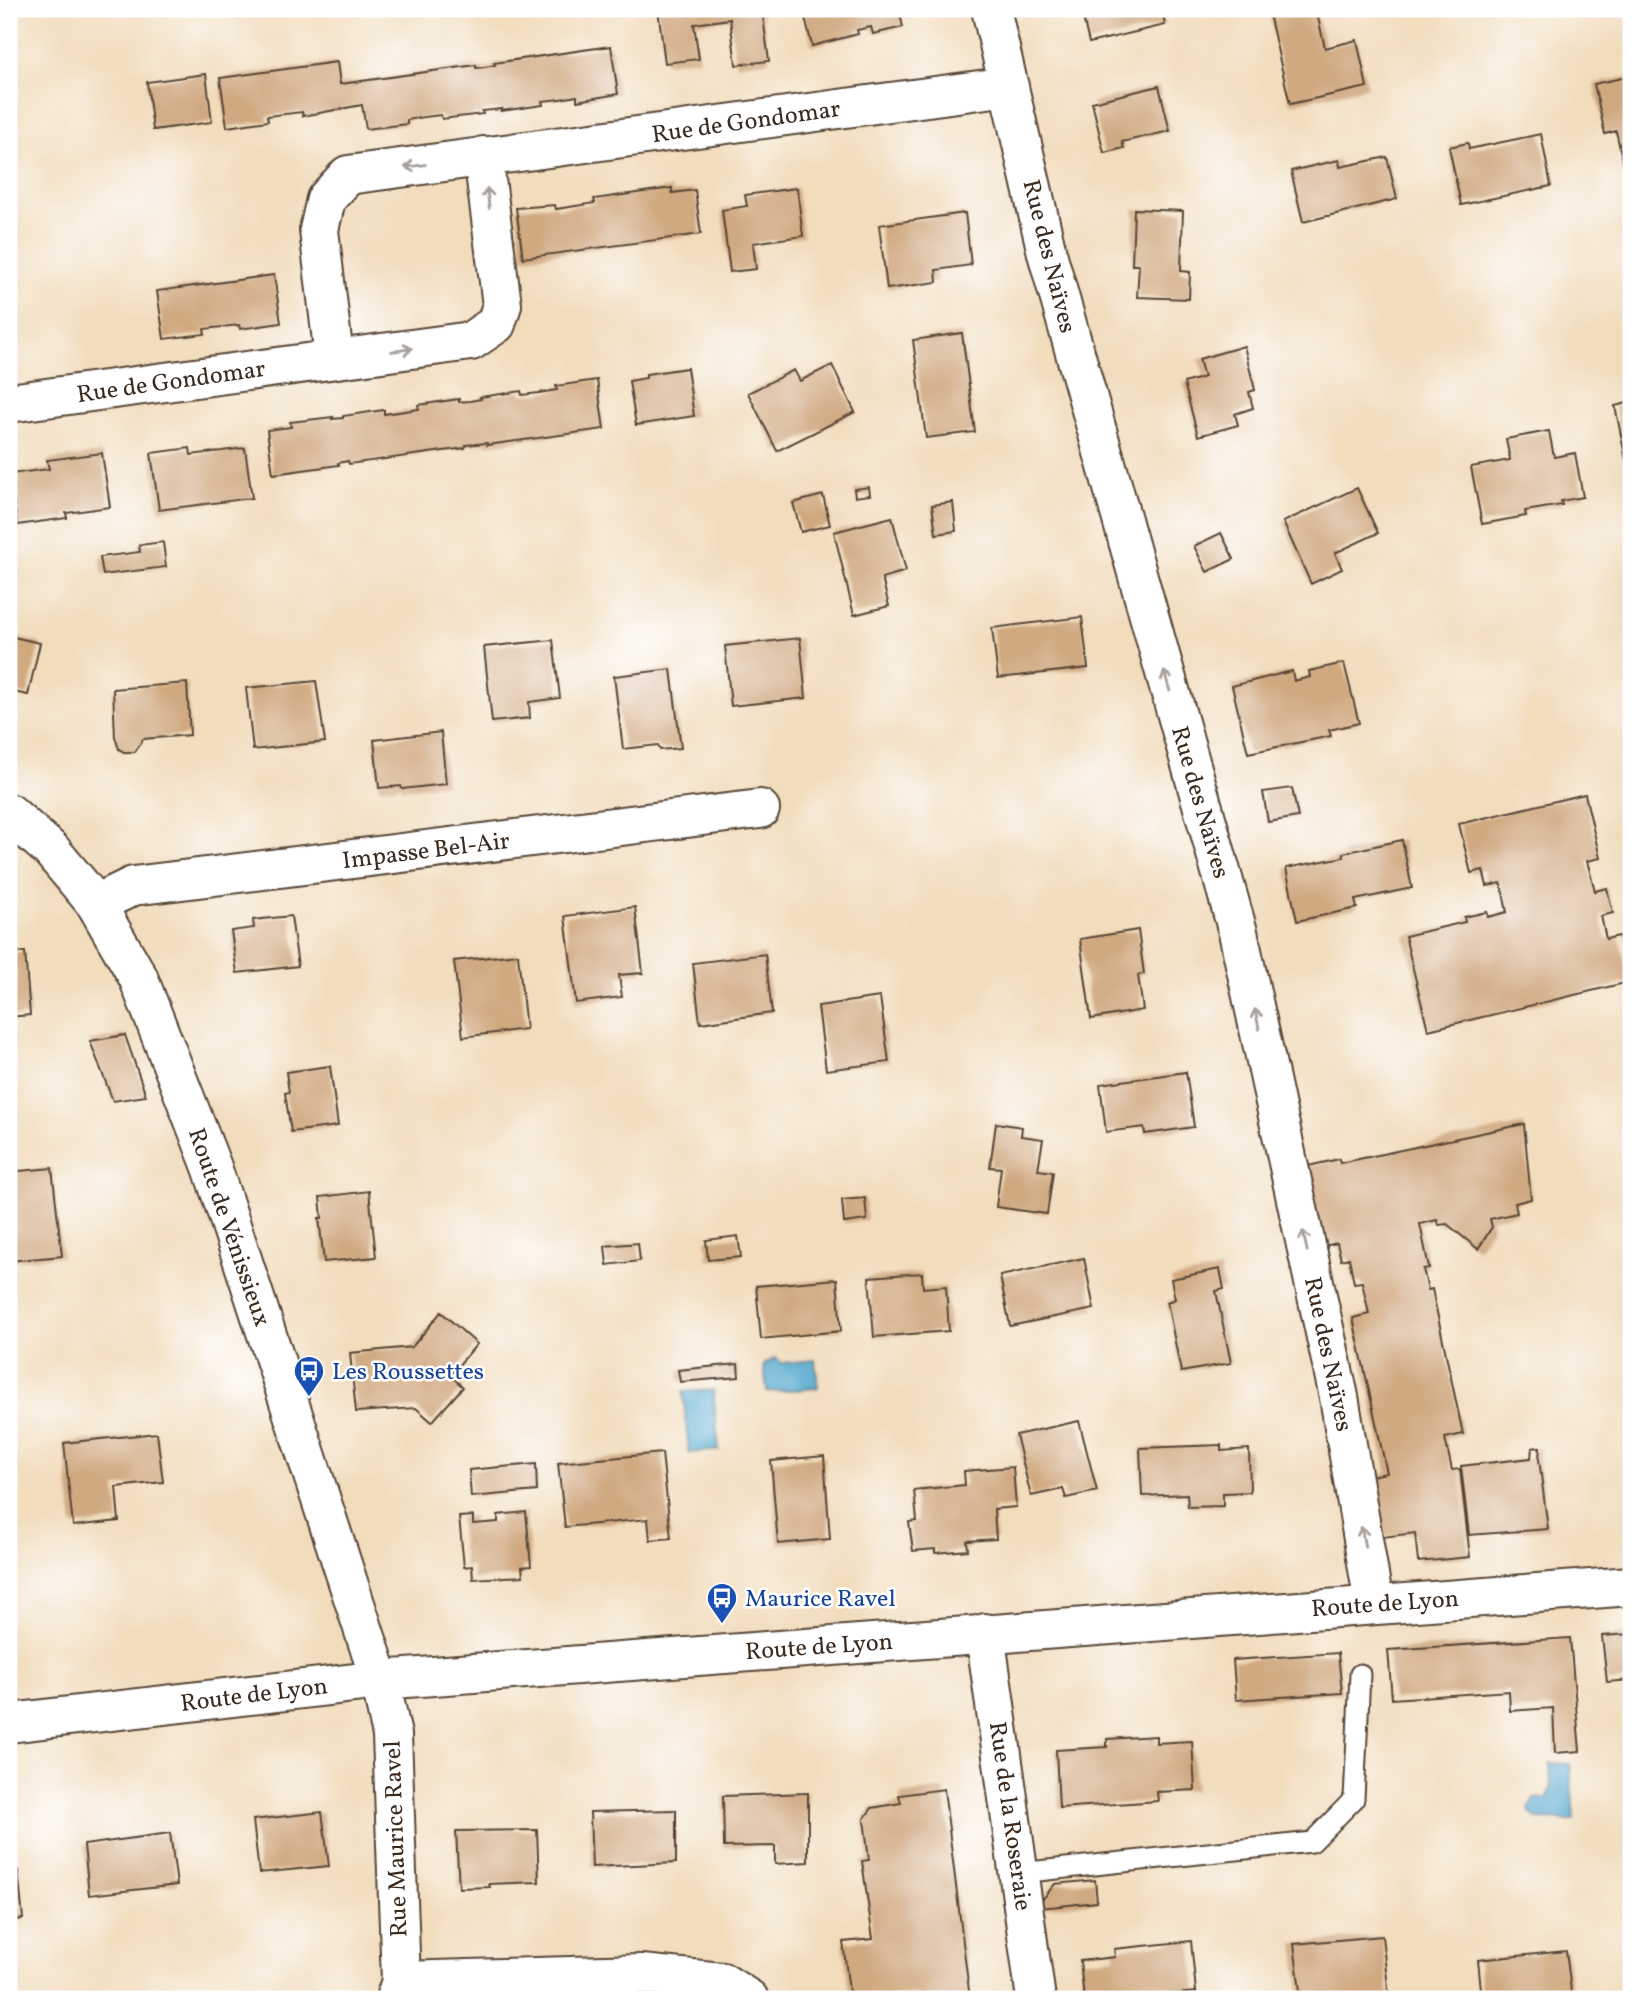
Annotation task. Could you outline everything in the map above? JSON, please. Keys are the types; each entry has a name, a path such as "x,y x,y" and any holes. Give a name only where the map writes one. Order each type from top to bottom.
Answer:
{"street":[{"name":"Rue des Naïves","path":"991,9 1047,253 1238,932 1339,1397 1374,1604"},
{"name":"Rue de Gondomar","path":"334,358 319,230 326,199 348,175 1009,86"},
{"name":"Rue de Gondomar","path":"9,403 471,341 496,324 502,305 483,156"},
{"name":"Impasse Bel-Air","path":"96,904 133,886 760,809"},
{"name":"Route de Vénissieux","path":"9,813 51,850 96,904 138,977 212,1167 380,1679"},
{"name":"Route de Lyon","path":"9,1723 380,1679 1631,1586"},
{"name":"Rue de la Roseraie","path":"985,1633 1037,1999"},
{"name":"Rue Maurice Ravel","path":"380,1679 392,1735 398,1990"},
{"path":"398,1990 642,1974 722,1982 749,1999"}],"lane":[{"path":"1019,1873 1312,1842 1354,1799 1360,1674"}],"water":[{"path":"775,1358 782,1363 815,1360 818,1388 767,1392 764,1365"},
{"path":"713,1390 719,1450 689,1453 683,1392"},
{"path":"1550,1763 1570,1764 1574,1820 1537,1819 1530,1812 1529,1807 1534,1799 1548,1798 1551,1787"}],"building":[{"path":"658,9 762,9 769,61 736,65 730,19 694,24 699,59 665,63"},
{"path":"803,9 899,9 903,27 873,34 871,27 857,30 858,34 812,46"},
{"path":"1081,9 1162,9 1165,25 1089,43"},
{"path":"1292,9 1316,9 1325,48 1357,40 1367,87 1290,104 1269,14"},
{"path":"611,46 618,94 577,101 577,96 542,101 543,105 482,111 483,114 442,119 441,115 424,117 407,120 407,124 366,129 362,105 303,116 302,112 267,116 268,121 227,127 220,78 337,62 340,84 476,65 476,68 485,67 495,65 494,63"},
{"path":"206,74 212,122 153,130 147,82"},
{"path":"1631,76 1631,175 1626,176 1616,131 1605,134 1594,84"},
{"path":"1159,86 1170,131 1122,142 1124,148 1104,153 1092,102"},
{"path":"1541,134 1551,186 1461,205 1449,147 1468,143 1469,149"},
{"path":"1387,157 1397,199 1303,222 1291,171 1339,160 1340,167"},
{"path":"672,188 672,193 695,190 701,234 523,258 516,208 555,205 556,209 595,203 594,199"},
{"path":"797,188 803,236 753,243 756,269 730,272 722,210 747,206 745,195"},
{"path":"1134,209 1183,211 1181,271 1190,272 1189,299 1137,297 1139,265 1132,265"},
{"path":"965,213 971,265 936,270 937,282 887,289 879,225"},
{"path":"274,275 281,323 240,329 239,325 204,329 205,334 164,339 157,291"},
{"path":"962,333 975,432 926,438 913,340"},
{"path":"1244,346 1255,390 1249,392 1253,408 1235,414 1238,425 1198,436 1184,383 1204,377 1199,359"},
{"path":"832,365 855,412 777,451 748,393 794,370 800,381"},
{"path":"687,368 694,416 636,425 629,381 646,378 646,374"},
{"path":"597,380 604,429 487,445 466,445 465,448 349,464 348,461 338,463 339,465 273,474 267,430 291,427 290,422 343,418 384,410 384,414 419,409 418,405 459,399 459,402 470,401 521,391 522,395 539,393 557,390 556,386"},
{"path":"1631,402 1631,464 1627,465 1615,406"},
{"path":"1549,431 1554,457 1575,453 1583,497 1561,501 1562,505 1525,511 1526,516 1482,524 1471,467 1510,460 1506,439"},
{"path":"190,448 191,455 245,448 252,498 159,510 151,453"},
{"path":"102,453 110,507 66,513 67,518 17,525 10,474 49,469 47,460"},
{"path":"869,487 870,495 855,497 854,489"},
{"path":"1357,488 1378,533 1335,553 1342,569 1311,584 1283,522"},
{"path":"823,495 830,525 801,532 793,503"},
{"path":"953,502 956,531 936,534 932,505"},
{"path":"892,517 906,571 882,578 889,606 854,615 834,532"},
{"path":"1221,533 1234,559 1207,572 1194,546"},
{"path":"163,542 166,567 103,575 100,557 140,552 139,545"},
{"path":"1082,617 1088,668 998,678 992,628"},
{"path":"9,636 40,643 28,695 9,691"},
{"path":"800,638 806,698 731,706 725,646"},
{"path":"553,640 560,698 529,702 530,718 492,722 484,647"},
{"path":"1344,663 1359,723 1329,730 1331,736 1248,753 1232,686 1292,671 1294,681 1310,677 1309,671"},
{"path":"671,669 681,748 660,750 658,745 623,749 614,676"},
{"path":"316,681 325,742 253,750 246,688"},
{"path":"187,683 190,735 143,739 135,752 119,749 115,737 113,689"},
{"path":"441,732 446,784 402,789 401,786 379,788 374,740"},
{"path":"1292,788 1298,817 1268,822 1263,792"},
{"path":"1585,794 1600,858 1587,861 1595,891 1607,888 1613,913 1601,916 1606,939 1619,936 1629,982 1428,1030 1405,936 1465,922 1464,917 1487,912 1488,917 1507,912 1501,883 1487,886 1483,870 1471,873 1459,824"},
{"path":"1402,840 1412,888 1355,900 1357,908 1297,921 1286,868 1344,857 1343,853"},
{"path":"635,907 643,973 619,975 622,997 576,1003 565,916"},
{"path":"291,916 298,966 237,973 231,931 254,928 253,920"},
{"path":"1138,930 1144,974 1138,975 1143,1010 1091,1019 1080,939"},
{"path":"25,952 30,1015 9,1017 9,953"},
{"path":"518,954 526,1029 463,1037 454,961"},
{"path":"765,954 772,1013 700,1023 693,963"},
{"path":"880,997 889,1062 826,1070 818,1006"},
{"path":"125,1035 146,1096 113,1101 90,1041"},
{"path":"330,1066 338,1126 291,1132 285,1093 289,1092 286,1072"},
{"path":"1186,1072 1194,1127 1145,1134 1144,1127 1106,1132 1100,1084"},
{"path":"996,1123 1022,1127 1021,1136 1043,1139 1038,1170 1053,1172 1047,1214 996,1207 1001,1168 990,1167"},
{"path":"1524,1124 1531,1199 1515,1203 1517,1213 1490,1219 1492,1227 1478,1249 1447,1224 1439,1225 1437,1220 1420,1224 1429,1268 1423,1269 1428,1290 1432,1289 1463,1434 1445,1438 1452,1470 1460,1469 1470,1557 1418,1562 1415,1533 1383,1537 1370,1476 1387,1473 1353,1318 1369,1314 1362,1282 1354,1283 1349,1258 1341,1260 1337,1243 1320,1247 1304,1167 1339,1159 1340,1163"},
{"path":"52,1168 62,1256 9,1261 9,1172"},
{"path":"369,1191 376,1257 324,1262 319,1218 322,1218 320,1197"},
{"path":"865,1198 867,1220 844,1223 842,1200"},
{"path":"738,1236 741,1257 708,1260 706,1240"},
{"path":"638,1243 640,1261 607,1265 605,1246"},
{"path":"1084,1258 1094,1309 1010,1326 1000,1276"},
{"path":"1220,1269 1224,1289 1216,1291 1231,1363 1181,1372 1167,1302 1175,1299 1171,1279"},
{"path":"922,1273 923,1288 946,1286 949,1331 874,1337 869,1277"},
{"path":"837,1279 841,1331 761,1339 756,1286"},
{"path":"441,1312 477,1344 450,1375 463,1387 432,1422 416,1408 356,1412 350,1353 412,1347"},
{"path":"738,1364 739,1377 680,1382 678,1370"},
{"path":"1079,1421 1097,1491 1066,1498 1063,1489 1031,1496 1016,1435"},
{"path":"157,1433 163,1482 116,1487 119,1521 73,1526 64,1443"},
{"path":"1221,1445 1221,1451 1249,1449 1250,1492 1223,1493 1223,1506 1188,1507 1187,1494 1142,1496 1140,1448"},
{"path":"1540,1447 1539,1459 1548,1529 1469,1535 1461,1466 1531,1458 1532,1448"},
{"path":"662,1453 671,1538 650,1540 648,1519 565,1527 558,1463"},
{"path":"824,1456 830,1539 778,1544 771,1461"},
{"path":"536,1464 537,1491 471,1497 469,1470"},
{"path":"1013,1467 1016,1507 994,1509 996,1539 967,1541 968,1550 935,1553 935,1549 913,1551 909,1522 917,1521 914,1490 965,1485 964,1471"},
{"path":"526,1512 531,1566 522,1567 523,1576 473,1579 472,1566 464,1567 459,1517 473,1516 473,1524 498,1522 498,1515"},
{"path":"1631,1634 1631,1680 1607,1682 1602,1636"},
{"path":"1570,1638 1580,1751 1555,1753 1553,1708 1510,1711 1509,1691 1392,1699 1388,1650"},
{"path":"1338,1653 1342,1693 1236,1700 1233,1660"},
{"path":"1156,1736 1156,1743 1192,1741 1195,1790 1157,1792 1158,1801 1059,1808 1056,1750 1107,1747 1107,1739"},
{"path":"944,1789 970,1999 918,1999 917,1994 850,1999 843,1942 873,1939 862,1861 869,1860 864,1819 872,1808 901,1803 899,1795"},
{"path":"808,1793 808,1862 775,1864 775,1846 724,1847 723,1796"},
{"path":"676,1810 676,1863 592,1867 590,1812"},
{"path":"322,1812 329,1866 259,1873 253,1820"},
{"path":"537,1830 539,1882 459,1888 456,1831"},
{"path":"170,1833 177,1885 89,1895 84,1845"},
{"path":"18,1870 23,1919 9,1921 9,1871"},
{"path":"1095,1880 1097,1902 1040,1908 1039,1904 1055,1884"},
{"path":"1382,1936 1389,1995 1350,1999 1301,1999 1294,1944"},
{"path":"1191,1941 1196,1992 1130,1999 1121,1999 1121,1995 1084,1999 1080,1961 1115,1957 1114,1949"},
{"path":"1566,1951 1572,1999 1482,1999 1478,1960"},
{"path":"301,1992 302,1999 257,1999 257,1998"}],"place":[{"name":"Les Roussettes","path":"309,1398"},
{"name":"Maurice Ravel","path":"722,1625"}]}
